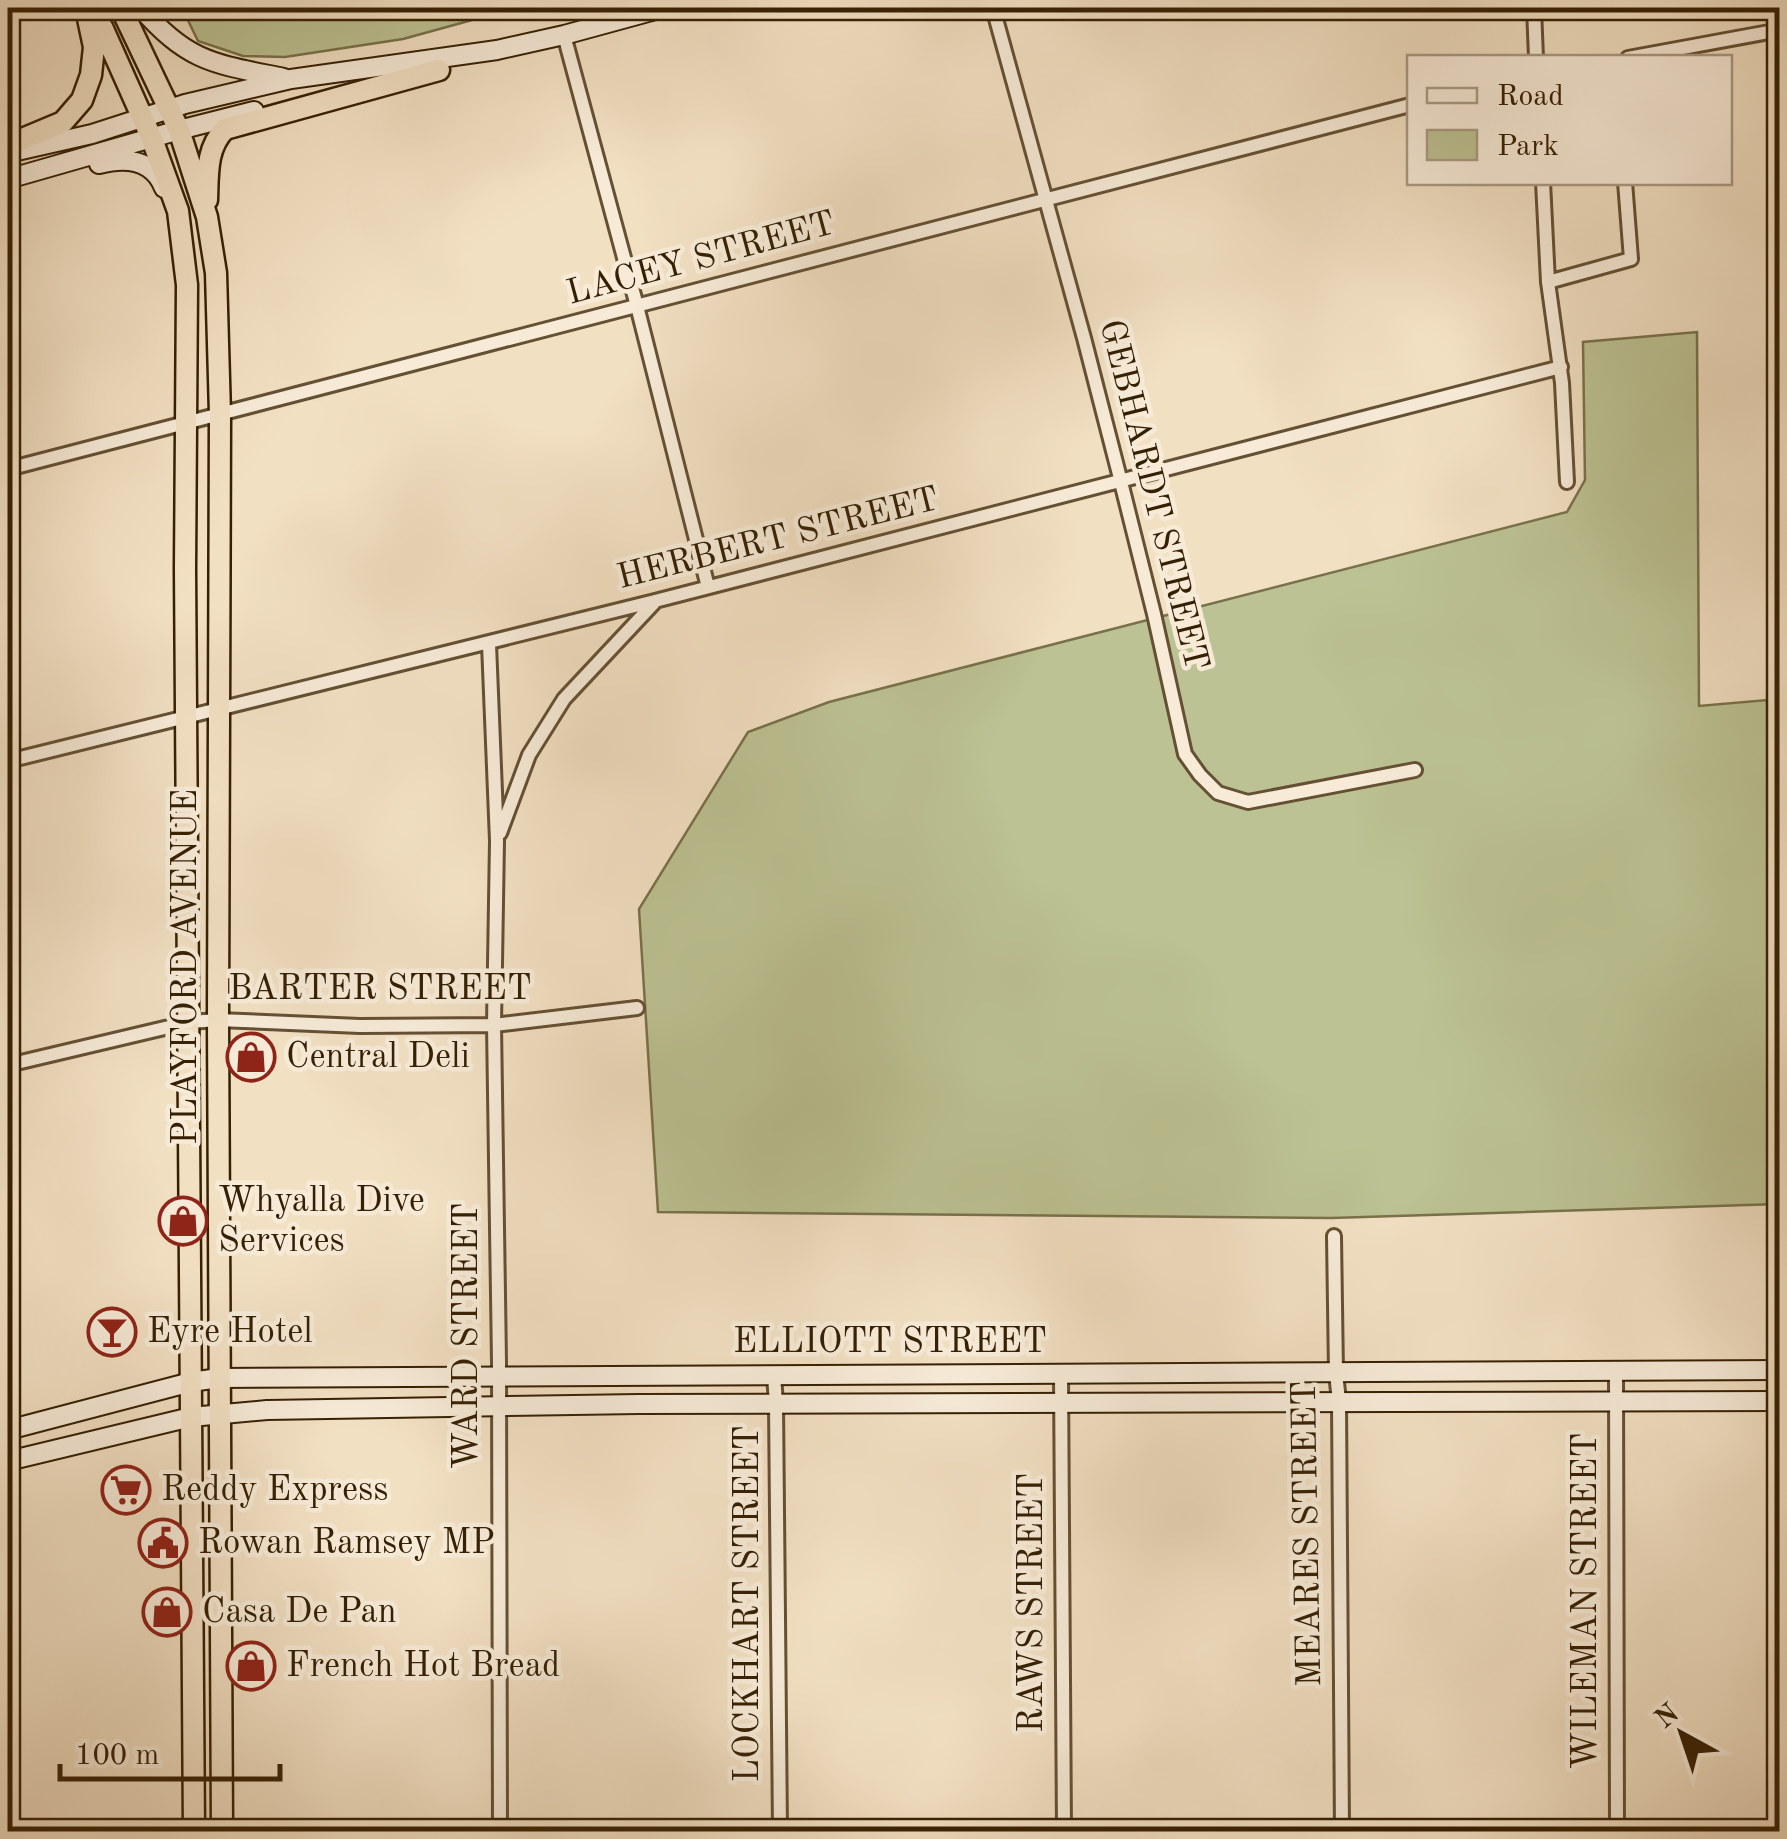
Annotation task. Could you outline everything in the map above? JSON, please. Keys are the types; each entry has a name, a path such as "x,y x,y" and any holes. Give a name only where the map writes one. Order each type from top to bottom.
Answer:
{"highway":[{"name":"PLAYFORD AVENUE","path":"88,8 143,118 178,211 187,285 194,1832"},
{"path":"8,149 62,122 82,100 91,75 94,47 88,8"},
{"name":"PLAYFORD AVENUE","path":"121,8 174,120 206,216 216,274 220,414 222,1832"},
{"path":"206,216 210,151 225,128 439,70"},
{"path":"190,1203 219,1202"},
{"path":"192,1629 220,1629"}],"main road":[{"path":"141,8 188,52 219,64 291,79"},
{"path":"8,180 152,139 185,104 291,79 496,50 564,36 663,8"},
{"path":"8,149 92,134 143,118 174,120 439,70 496,50"},
{"path":"36,172 116,160 138,161 152,168 162,181 185,266"},
{"name":"ELLIOTT STREET","path":"8,1430 219,1378 1780,1370"},
{"name":"ELLIOTT STREET","path":"8,1461 191,1418 267,1410 1780,1401"}],"street":[{"name":"GEBHARDT STREET","path":"994,8 1121,482 1185,754 1218,793 1248,802 1415,770"},
{"path":"1534,8 1536,55"},
{"path":"1644,55 1780,30"},
{"path":"564,36 708,587"},
{"name":"LACEY STREET","path":"8,470 1407,107"},
{"path":"1543,185 1548,282 1561,367 1567,482"},
{"path":"1548,282 1632,260 1625,185"},
{"name":"HERBERT STREET","path":"8,761 656,602 1561,367"},
{"name":"WARD STREET","path":"498,841 529,755 564,698 656,602"},
{"name":"WARD STREET","path":"488,644 498,841 494,1025 500,1832"},
{"name":"BARTER STREET","path":"8,1065 190,1022 494,1025 637,1008"},
{"name":"MEARES STREET","path":"1334,1236 1342,1832"},
{"name":"WILEMAN STREET","path":"1616,1371 1617,1832"},
{"name":"RAWS STREET","path":"1061,1374 1064,1832"},
{"name":"LOCKHART STREET","path":"774,1375 780,1832"}],"green space":[{"path":"182,8 526,8 403,39 285,57 243,56 198,41"},
{"path":"1697,332 1699,706 1779,699 1779,1204 1331,1218 658,1212 639,909 748,732 829,702 1567,512 1585,480 1583,342"}],"place":[{"name":"Central Deli","path":"251,1057"},
{"name":"Whyalla Dive Services","path":"183,1221"},
{"name":"Eyre Hotel","path":"112,1332"},
{"name":"Reddy Express","path":"126,1490"},
{"name":"Rowan Ramsey MP","path":"163,1543"},
{"name":"Casa De Pan","path":"167,1612"},
{"name":"French Hot Bread","path":"251,1666"}]}
